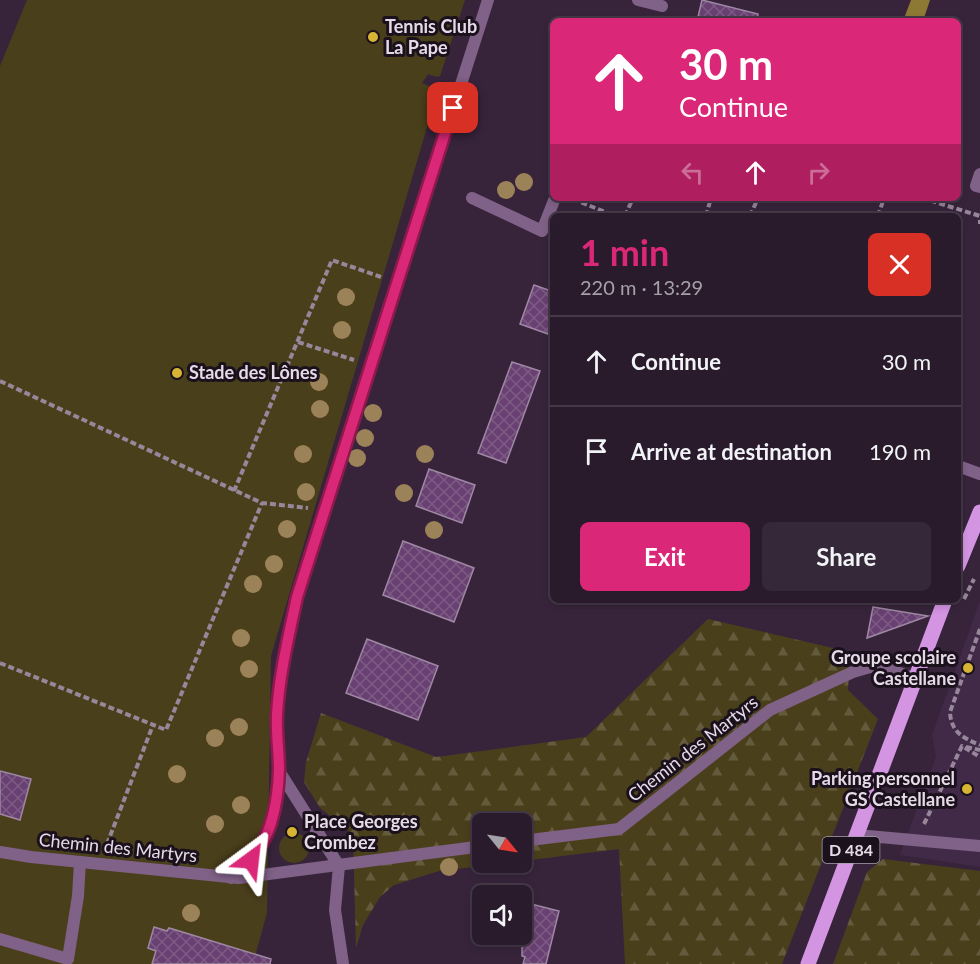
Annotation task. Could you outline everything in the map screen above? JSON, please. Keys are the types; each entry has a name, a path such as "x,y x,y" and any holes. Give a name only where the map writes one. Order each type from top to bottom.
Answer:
{"main road":[{"path":"961,559 980,512"},
{"name":"D 484","path":"807,964 944,603"}],"street":[{"path":"231,878 242,871 261,849 274,814 279,771 277,715 285,657 297,597 488,0"},
{"path":"638,0 662,6"},
{"path":"980,174 976,186 980,187"},
{"path":"472,198 542,231 554,201"},
{"path":"961,467 980,474"},
{"name":"Chemin des Martyrs","path":"532,840 619,829 770,710 853,672 877,665 916,679"},
{"path":"279,771 339,866 334,910 343,964"},
{"path":"857,835 980,846"},
{"name":"Chemin des Martyrs","path":"0,852 231,878 262,876 472,848"},
{"path":"0,939 68,959 78,896 80,862"}],"path":[{"path":"577,201 607,213"},
{"path":"930,201 980,220"},
{"path":"234,491 332,260 381,277"},
{"path":"298,342 355,360"},
{"path":"0,381 262,503 309,508"},
{"path":"0,663 166,730 262,503"},
{"path":"980,629 950,712 950,722 956,731 980,745"},
{"path":"107,844 153,724"},
{"path":"962,746 980,750"},
{"path":"962,746 980,758"},
{"path":"916,841 962,746"}],"shaded area":[{"path":"911,0 930,0 924,18 904,18"},
{"name":"Groupe scolaire Castellane","path":"980,601 980,867 900,855 936,757 932,735"}],"green space":[{"name":"Stade des Lônes","path":"27,0 465,0 440,76 428,74 422,83 438,90 271,656 267,913 253,964 0,964 0,66"},
{"path":"708,619 850,652 848,690 878,719 782,964 625,964 619,849 532,860 532,813 472,813 472,867 439,871 394,885 380,897 363,925 356,948 353,834 320,808 304,782 306,762 321,713 436,757 586,737"},
{"path":"294,833 300,834 308,842 308,854 300,862 294,863 288,862 280,854 279,848 280,842 288,834"},
{"path":"883,859 980,871 980,964 833,964 867,872"}],"building":[{"path":"702,0 758,14 757,18 698,18"},
{"path":"534,285 550,291 548,334 520,324"},
{"path":"512,362 540,371 506,463 478,453"},
{"path":"429,469 475,485 462,523 416,506"},
{"path":"403,541 474,568 454,622 383,595"},
{"path":"873,607 928,616 867,638"},
{"path":"367,639 438,666 418,720 346,693"},
{"path":"0,771 31,779 20,820 0,814"},
{"path":"532,904 559,911 546,964 523,964 525,957 522,956 522,945 532,945"},
{"path":"154,927 167,931 169,928 271,959 270,964 152,964 156,951 148,948"}],"place":[{"name":"Tennis Club La Pape","path":"373,37"},
{"name":"Stade des Lônes","path":"177,373"},
{"name":"Groupe scolaire Castellane","path":"968,668"},
{"name":"Parking personnel GS Castellane","path":"967,789"},
{"name":"Place Georges Crombez","path":"292,832"}],"route":[{"path":"251,860 261,849 274,814 279,771 277,715 285,657 297,597 369,365 453,108"}]}
